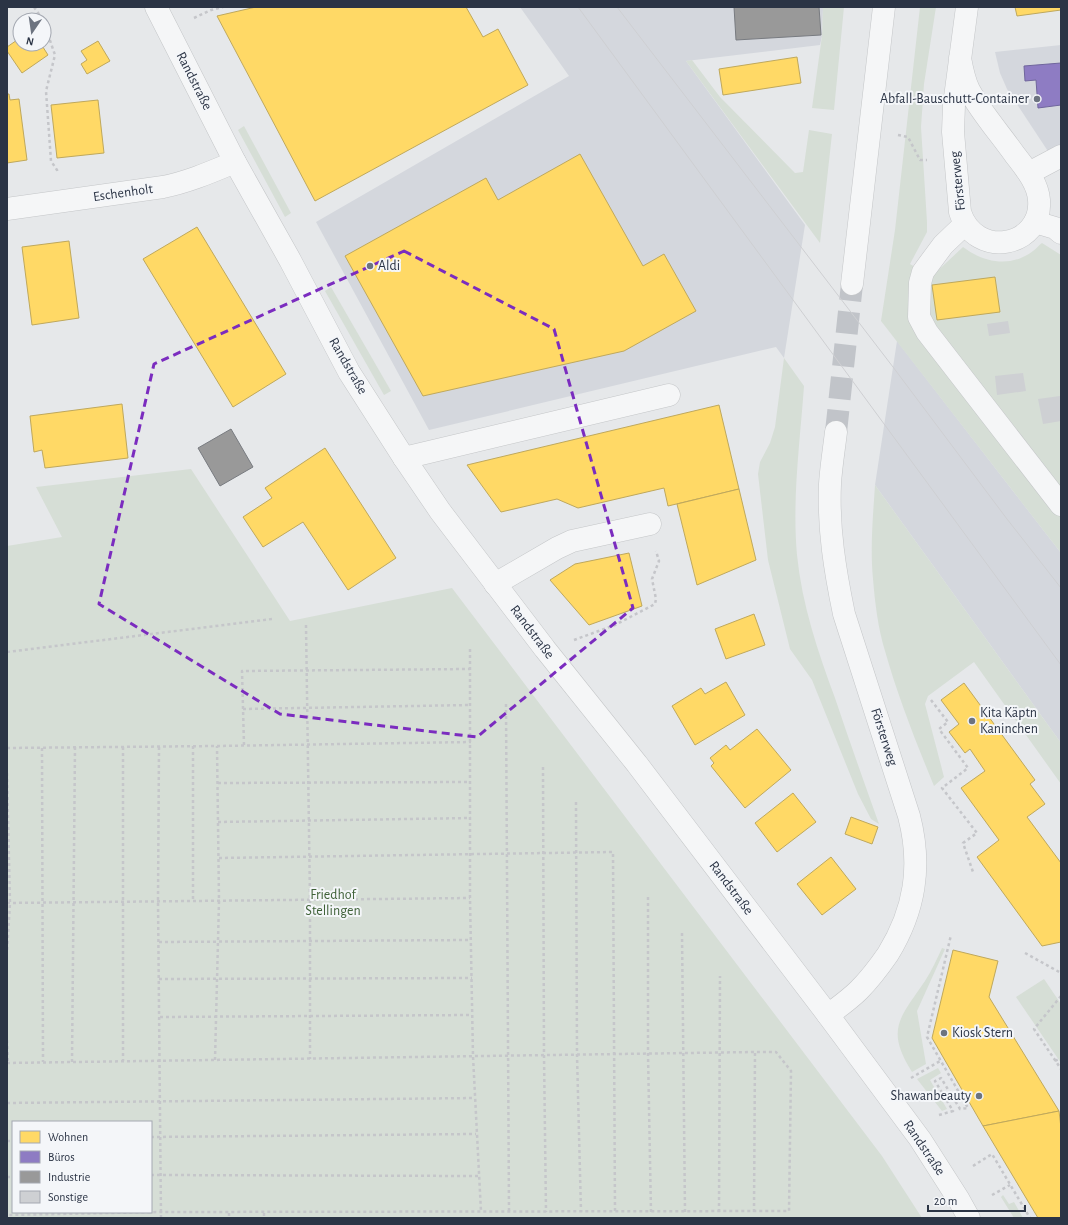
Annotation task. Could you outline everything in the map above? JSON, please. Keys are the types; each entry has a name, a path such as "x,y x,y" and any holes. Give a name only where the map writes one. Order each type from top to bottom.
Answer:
{"street":[{"name":"Randstraße","path":"156,7 235,162 290,260 349,372 404,458 440,511 495,584 636,764 828,1015 920,1139 969,1218"},
{"path":"852,284 884,7"},
{"name":"Försterweg","path":"960,58 969,90 1029,173 1038,193 1039,201 1036,218 1025,234 1018,239 1008,242 989,242 982,239 973,233 965,224 960,212 953,132 954,105 960,58 967,7"},
{"path":"1029,173 1061,156"},
{"name":"Eschenholt","path":"7,209 179,184 208,174 235,162"},
{"path":"1036,218 1061,216"},
{"path":"1036,218 1061,233"},
{"path":"965,224 943,245 923,272 920,283 920,317 927,332 1061,505"},
{"path":"404,458 669,395"},
{"name":"Försterweg","path":"828,1015 861,989 894,944 902,927 912,898 916,870 916,852 909,816 844,614 836,580 830,531 830,484 836,432"},
{"path":"495,584 557,548 572,541 650,524"}],"path":[{"path":"212,10 223,7"},
{"path":"52,49 54,55 46,91 51,161 57,170"},
{"path":"870,129 908,137 920,160 955,159"},
{"path":"602,630 647,610 655,604 656,599 652,579 659,561 650,524"},
{"path":"7,652 272,619"},
{"path":"306,625 310,856 310,1059"},
{"path":"470,649 470,898 472,1015 481,1212"},
{"path":"244,745 242,671 470,669"},
{"path":"931,700 948,722 939,729 968,768 942,788 976,834 963,843 973,872"},
{"path":"506,704 509,1212"},
{"path":"243,709 470,706"},
{"path":"7,748 471,742"},
{"path":"193,746 193,901"},
{"path":"215,1060 219,901 217,746"},
{"path":"123,747 123,1061"},
{"path":"159,747 158,901 161,1218"},
{"path":"42,748 43,1062"},
{"path":"72,1062 75,748"},
{"path":"543,767 546,1212"},
{"path":"7,773 7,952"},
{"path":"218,783 470,782"},
{"path":"576,802 577,1055 581,1212"},
{"path":"218,822 471,818"},
{"path":"219,858 613,852 615,1212"},
{"path":"648,897 648,1054 651,1212"},
{"path":"8,903 470,898"},
{"path":"682,933 685,1212"},
{"path":"939,1115 953,1111 935,1081 941,1078 960,1109 968,1108 927,1037 952,935"},
{"path":"159,942 471,940"},
{"path":"1025,953 1061,973"},
{"path":"719,1212 720,976"},
{"path":"159,979 472,978"},
{"path":"1061,996 1034,1029 1061,1069"},
{"path":"160,1017 472,1015"},
{"path":"7,1040 7,1063 776,1052 791,1071 789,1211 374,1213 152,1212"},
{"path":"754,1212 755,1052"},
{"path":"1055,1061 1061,1058"},
{"path":"910,1078 940,1061"},
{"path":"7,1103 475,1098"},
{"path":"152,1137 477,1134"},
{"path":"973,1166 992,1154 1030,1218"},
{"path":"152,1175 479,1176"},
{"path":"992,1196 1010,1185"},
{"path":"229,1212 229,1218"},
{"path":"337,1212 337,1218"},
{"path":"414,1212 414,1218"},
{"path":"7,1215 110,1213"},
{"path":"264,1213 264,1218"},
{"path":"299,1213 299,1218"},
{"path":"374,1213 374,1218"}],"highlighted area":[{"path":"404,251 554,329 633,608 477,737 280,714 99,604 154,364"}],"shaded area":[{"path":"520,7 823,7 822,36 820,45 686,61 805,225 784,358 776,347 429,430 316,222 569,76"},
{"name":"Abfall-Bauschutt-Container","path":"1061,45 1061,171 1007,89 1000,73 995,52"},
{"path":"897,341 1061,553 1061,743 875,485"}],"green space":[{"path":"823,7 844,7 834,110 812,108 822,36"},
{"path":"920,7 936,7 924,84 921,127 927,232 910,264 931,277 963,247 980,257 998,261 1016,260 1025,256 1042,243 1061,255 1061,553 881,321 895,230"},
{"path":"692,60 720,97 795,173 803,172 809,130 832,134 820,243 686,61"},
{"path":"244,126 291,213 285,217 238,130"},
{"path":"331,287 391,391 384,395 325,291"},
{"path":"784,358 804,386 795,513 799,574 807,610 823,663 879,824 871,819 858,794 812,680 790,649 768,560 758,474 760,462 770,443 775,427"},
{"name":"Friedhof Stellingen","path":"191,469 290,621 452,588 882,1156 922,1218 7,1218 7,546 62,537 36,487"},
{"path":"875,485 1061,743 1061,784 974,662 928,696 925,704 944,777 934,786 914,736 890,668 879,624 872,567 872,532"},
{"path":"942,948 945,949 917,1011 926,1064 912,1072 899,1045 899,1024 909,1005 930,973"},
{"path":"1044,979 1061,1004 1061,1063 1016,997"},
{"path":"938,1068 941,1073 930,1080 947,1109 942,1111 917,1079"},
{"path":"1003,1195 1009,1204 1014,1202 1023,1218 1014,1218 1001,1197"}],"building: Wohnen":[{"path":"256,7 466,7 483,37 498,29 528,85 315,201 217,16"},
{"path":"1015,7 1061,7 1061,10 1017,16"},
{"path":"98,41 110,61 87,74 81,64 87,60 81,51"},
{"path":"12,44 12,52 46,52 48,55 22,73 7,51 7,47"},
{"path":"797,57 801,83 723,95 719,69"},
{"path":"7,94 9,94 10,100 19,99 27,160 7,163"},
{"path":"98,100 104,153 57,158 51,105"},
{"path":"580,154 643,266 664,254 696,311 624,351 423,396 345,256 486,178 498,200"},
{"path":"197,227 286,374 233,407 143,259"},
{"path":"69,241 79,318 32,325 22,247"},
{"path":"995,277 1000,312 937,320 932,285"},
{"path":"122,404 128,458 45,468 42,450 34,452 30,416"},
{"path":"719,405 739,489 668,506 664,488 578,508 557,499 501,512 467,465"},
{"path":"325,448 396,558 348,590 303,522 263,547 243,517 272,498 265,488"},
{"path":"739,489 756,560 697,585 677,504"},
{"path":"629,553 642,606 589,625 550,580 575,564"},
{"path":"754,614 765,645 726,659 715,629"},
{"path":"726,682 745,715 695,745 672,706 701,688 705,694"},
{"path":"964,683 1035,780 1030,784 1045,804 1027,817 1061,863 1061,942 1042,946 977,857 999,840 961,788 985,771 970,749 965,753 949,732 959,724 941,700"},
{"path":"757,729 791,770 745,808 711,766 714,763 710,758 726,745 730,750"},
{"path":"793,793 816,822 777,852 755,823"},
{"path":"851,817 878,827 872,844 845,834"},
{"path":"831,857 856,889 822,915 797,884"},
{"path":"953,950 998,961 989,997 1059,1111 983,1126 932,1038"},
{"path":"1059,1111 1061,1128 1061,1218 1038,1218 983,1126"}],"building: Büros":[{"path":"1061,63 1061,105 1038,108 1036,80 1025,81 1024,66"}],"building: Industrie":[{"path":"734,7 819,7 821,35 736,40"},
{"path":"231,429 253,467 220,486 198,448"}],"building: Sonstige":[{"path":"1008,321 1010,333 989,336 987,324"},
{"path":"1023,373 1026,391 997,395 995,376"},
{"path":"1060,396 1061,421 1043,424 1038,399"}],"tunnel":[{"path":"836,432 852,284"}],"tram line":[{"path":"578,7 1061,665"},
{"path":"617,7 1061,588"}],"place":[{"name":"Abfall-Bauschutt-Container","path":"1037,99"},
{"name":"Aldi","path":"370,266"},
{"name":"Kita Käptn Kaninchen","path":"972,721"},
{"name":"Kiosk Stern","path":"944,1033"},
{"name":"Shawanbeauty","path":"979,1096"}]}
